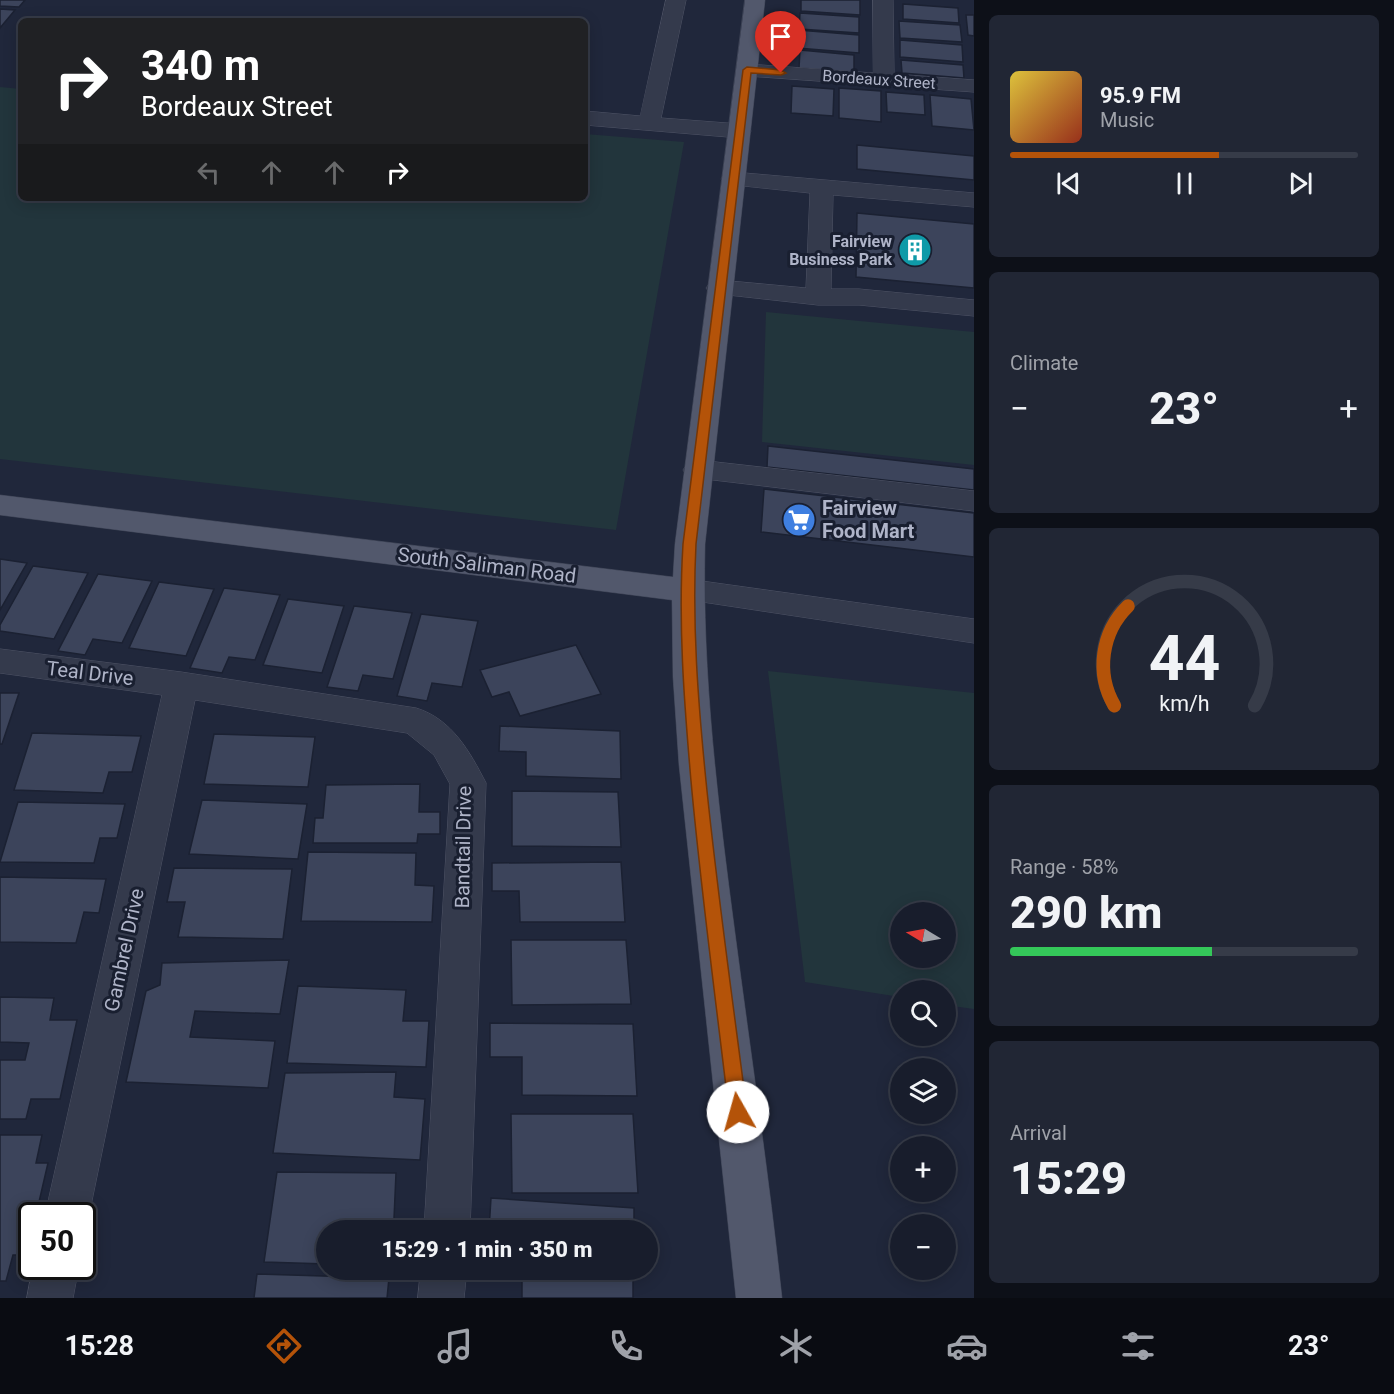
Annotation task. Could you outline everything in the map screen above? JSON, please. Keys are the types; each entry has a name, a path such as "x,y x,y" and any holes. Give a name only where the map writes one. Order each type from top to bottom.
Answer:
{"main road":[{"path":"755,0 698,470 687,590 688,672 704,840 749,1197 759,1298"},
{"name":"South Saliman Road","path":"0,505 687,590"}],"street":[{"path":"649,123 676,0"},
{"path":"883,0 883,79"},
{"name":"Bordeaux Street","path":"747,70 974,86"},
{"path":"588,118 740,131"},
{"path":"734,179 974,200"},
{"path":"818,297 822,187"},
{"path":"719,288 818,297 859,297 974,309"},
{"path":"698,470 974,501"},
{"name":"South Saliman Road","path":"687,590 974,631"},
{"name":"Teal Drive","path":"0,661 181,685"},
{"name":"Gambrel Drive","path":"70,1202 181,685"},
{"name":"Bandtail Drive","path":"181,685 416,722 446,745 468,783 447,1220"},
{"path":"50,1298 53,1280"},
{"path":"441,1298 443,1280"}],"shaded area":[{"path":"0,87 18,89 18,201 588,201 588,134 684,142 616,530 0,459"},
{"path":"766,312 974,332 974,465 762,442"},
{"path":"768,671 974,693 974,1009 956,1007 956,980 890,980 890,995 805,982"}],"building":[{"path":"0,0 25,0 19,7 0,6"},
{"path":"801,0 860,0 860,15 801,11"},
{"path":"903,4 958,8 959,23 903,19"},
{"path":"0,9 15,10 0,28"},
{"path":"800,13 859,17 859,33 799,29"},
{"path":"966,15 974,15 974,36 968,35"},
{"path":"899,21 960,25 962,42 900,38"},
{"path":"798,30 859,35 859,53 797,48"},
{"path":"900,40 962,45 963,62 900,57"},
{"path":"800,50 854,55 854,72 799,68"},
{"path":"901,60 963,65 964,78 902,73"},
{"path":"792,86 834,89 833,116 791,113"},
{"path":"839,88 881,91 881,122 839,118"},
{"path":"886,92 924,95 925,115 887,112"},
{"path":"930,95 971,99 974,130 932,126"},
{"path":"857,145 974,156 974,180 857,169"},
{"name":"Fairview Business Park","path":"857,213 974,224 974,288 856,277"},
{"path":"768,446 974,469 974,490 767,467"},
{"path":"764,489 974,513 974,557 761,532"},
{"path":"0,559 27,563 0,610"},
{"path":"33,566 88,573 54,639 0,631 0,625"},
{"path":"98,574 152,581 122,643 93,639 85,655 58,651"},
{"path":"159,582 214,589 186,656 129,648"},
{"path":"224,588 280,595 255,660 229,657 222,673 190,668"},
{"path":"288,599 344,606 322,673 263,665"},
{"path":"354,606 412,613 393,679 363,675 358,691 327,687"},
{"path":"421,614 478,621 462,687 432,683 427,701 397,696"},
{"path":"576,645 601,694 520,716 509,692 492,697 480,670"},
{"path":"0,693 19,693 2,744 0,744"},
{"path":"500,726 620,731 621,779 526,776 526,752 499,751"},
{"path":"32,733 141,736 132,772 109,772 103,793 14,790"},
{"path":"214,734 315,737 308,787 204,784"},
{"path":"420,784 419,812 440,812 440,834 418,834 417,843 313,843 315,818 323,818 326,785"},
{"path":"512,791 618,792 621,847 512,846"},
{"path":"202,800 307,804 298,859 189,854"},
{"path":"18,802 125,804 117,838 100,838 94,863 0,862"},
{"path":"308,852 416,853 415,885 434,886 432,922 301,921"},
{"path":"621,862 625,922 520,922 519,891 492,891 492,863"},
{"path":"174,868 292,869 283,939 178,937 185,902 167,902"},
{"path":"0,877 106,879 99,913 84,912 76,943 0,942"},
{"path":"511,940 626,940 631,1004 512,1005"},
{"path":"289,960 280,1014 195,1011 190,1037 275,1041 268,1088 126,1082 146,991 160,985 162,963"},
{"path":"298,986 406,990 403,1021 429,1021 426,1067 287,1063"},
{"path":"0,997 54,998 50,1020 77,1020 60,1099 31,1099 26,1119 0,1119 0,1060 25,1060 29,1043 0,1042"},
{"path":"490,1023 633,1024 637,1096 522,1095 522,1057 490,1057"},
{"path":"396,1072 394,1097 425,1099 420,1160 273,1153 285,1073"},
{"path":"511,1114 633,1114 638,1193 512,1193"},
{"path":"0,1135 42,1135 36,1163 48,1163 39,1202 18,1202 18,1255 13,1255 6,1281 0,1281"},
{"path":"277,1172 396,1173 394,1219 415,1220 316,1220 316,1264 264,1262"},
{"path":"491,1198 634,1208 634,1220 490,1220"},
{"path":"257,1274 316,1276 316,1280 389,1280 387,1298 254,1298"},
{"path":"522,1280 633,1280 633,1298 522,1298"}],"place":[{"name":"Fairview Business Park","path":"915,250"},
{"name":"Fairview Food Mart","path":"799,520"}],"route":[{"path":"738,1112 704,840 688,672 687,590 690,544 725,237 747,70 781,73"}]}
